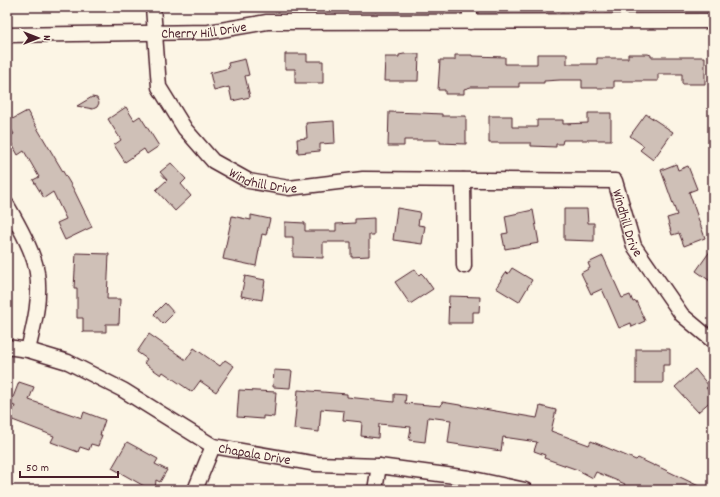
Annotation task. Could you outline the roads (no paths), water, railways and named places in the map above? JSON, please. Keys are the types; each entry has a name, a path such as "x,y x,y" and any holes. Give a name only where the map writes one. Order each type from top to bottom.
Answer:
{"street":[{"name":"Windhill Drive","path":"153,7 157,34 159,87 185,129 213,161 249,181 289,188 363,179 615,181 634,246 682,315 713,341"},
{"path":"470,7 470,22"},
{"name":"Cherry Hill Drive","path":"7,35 157,34 209,32 267,22 713,21"},
{"path":"463,180 464,266"},
{"path":"7,205 21,230 37,272 37,315 28,350"},
{"name":"Chapala Drive","path":"7,347 28,350 68,362 123,390 191,434 213,446 317,464 379,466 469,478 525,490"},
{"path":"195,490 213,446"},
{"path":"375,490 379,466"}]}
